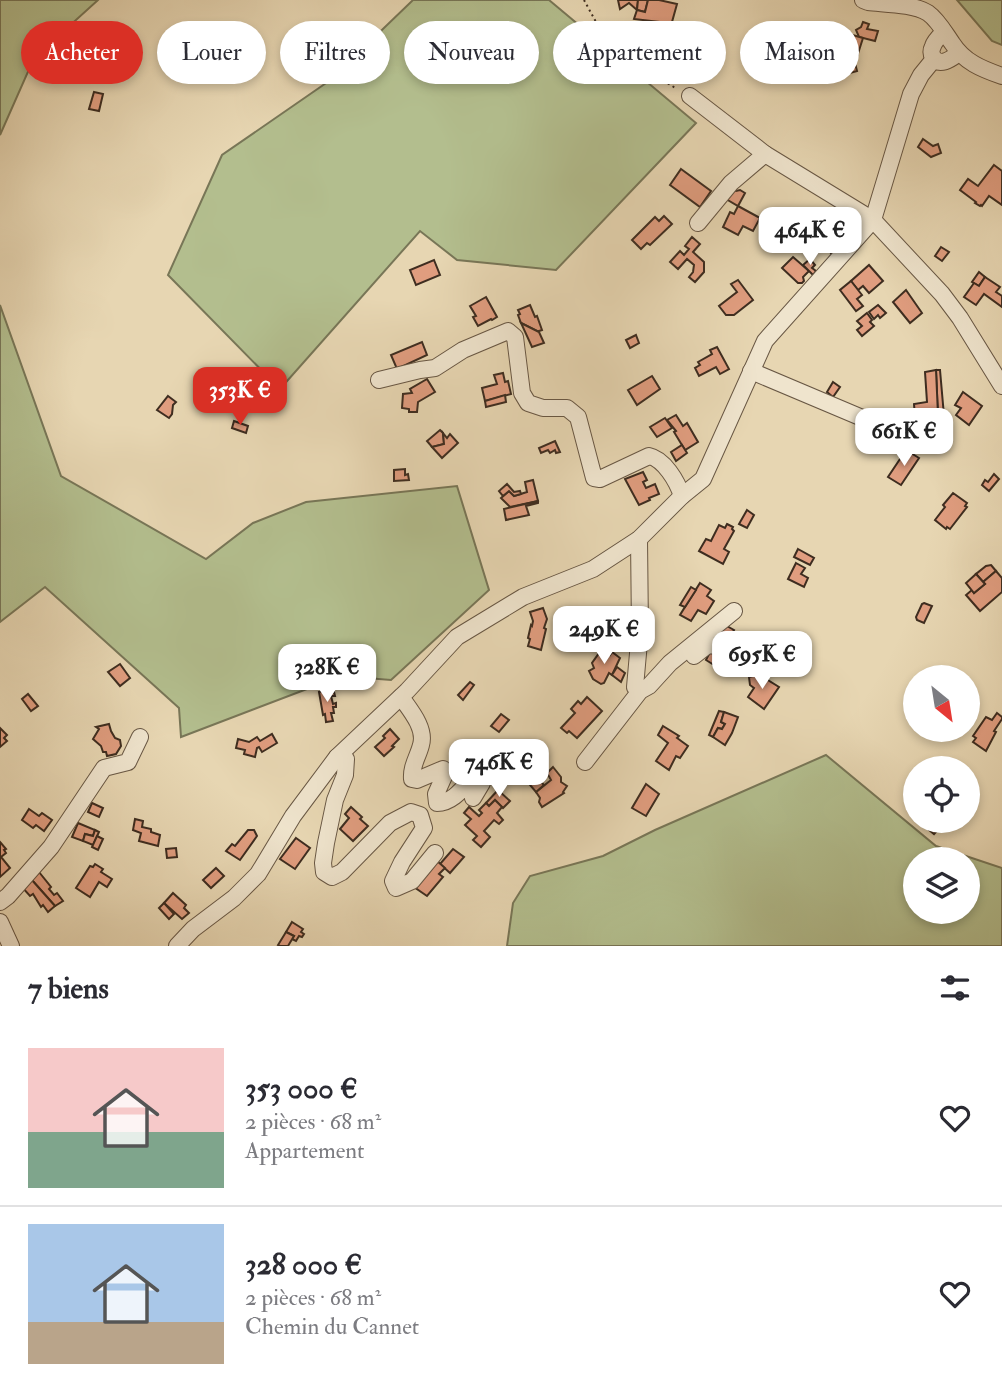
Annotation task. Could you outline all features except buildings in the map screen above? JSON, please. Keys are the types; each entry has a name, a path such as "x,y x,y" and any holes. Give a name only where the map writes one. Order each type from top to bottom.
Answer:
{"street":[{"path":"863,0 924,11 935,20 959,52 971,63 1002,76"},
{"path":"944,32 933,44 931,53 934,58 938,62 945,62 959,52"},
{"path":"177,946 258,874 293,816 337,757 401,697 457,637 523,597 593,569 639,539 703,479 765,341 873,220 911,94 920,75 934,58"},
{"path":"690,96 765,154 873,220 942,294 1002,386"},
{"path":"698,223 731,183 765,154"},
{"path":"379,380 420,369 435,368 463,350 508,331 515,337 522,393 528,403 543,408 567,408 578,417 594,478 600,480 649,456 657,458 678,485 682,496"},
{"path":"751,371 905,436"},
{"path":"639,539 640,632 635,687 640,691"},
{"path":"585,762 640,691 734,611"},
{"path":"667,666 677,666 708,645 724,647 748,665"},
{"path":"401,697 418,722 422,736 422,744 411,771 412,779 417,780 443,769 445,774 436,794 437,803 444,803 454,797 476,774 482,775 482,783 472,798"},
{"path":"0,902 51,847 104,768 128,762 140,737"},
{"path":"337,757 346,759 345,775 335,800 326,843 324,872 332,877 342,872 390,823 411,812 420,815 424,828 393,881 396,888 412,881 435,853"},
{"path":"0,922 10,946"}],"path":[{"path":"584,0 602,33 630,60 690,96"}],"green space":[{"path":"0,0 98,0 75,21 21,21 23,84 0,135"},
{"path":"413,0 549,0 574,21 553,21 553,84 649,84 696,123 556,270 457,260 420,231 280,389 168,275 222,155 325,84 390,84 390,22"},
{"path":"957,0 1002,0 1002,45 992,41"},
{"path":"0,305 61,476 206,559 253,523 306,502 457,486 489,590 391,680 341,676 181,737 179,708 45,587 0,622"},
{"path":"826,755 903,819 903,833 920,833 939,847 903,847 903,924 980,924 980,861 1002,868 1002,946 507,946 513,903 530,876 603,856 655,830"}]}
